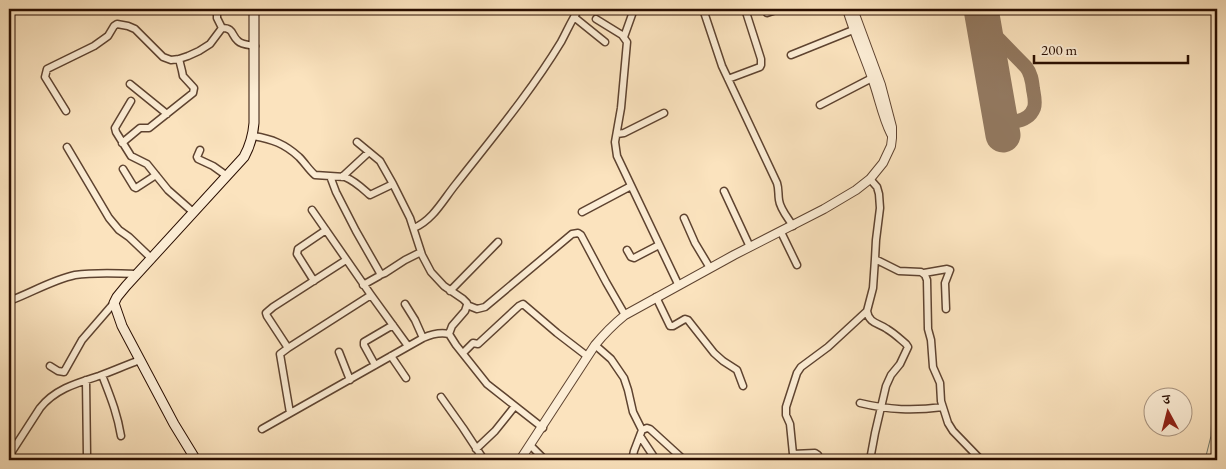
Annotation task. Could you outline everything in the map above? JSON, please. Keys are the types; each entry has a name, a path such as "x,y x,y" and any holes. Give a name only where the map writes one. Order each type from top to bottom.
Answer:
{"main road":[{"path":"196,460 174,424 122,326 114,303 151,258 244,157 253,136 254,124 254,9"}],"street":[{"path":"217,9 216,18 222,28"},
{"path":"414,228 433,215 508,118 560,43 579,9"},
{"path":"624,38 634,9"},
{"path":"703,9 716,51 777,183 780,204 793,226"},
{"path":"728,79 762,65 745,9"},
{"path":"767,13 779,9"},
{"path":"846,9 872,78 886,126 892,138"},
{"path":"520,460 595,345 606,331 625,315 678,284 824,209 856,190 883,164 892,138 892,127 887,102 854,9"},
{"path":"574,17 605,42"},
{"path":"596,19 627,42 617,134 617,156 678,284"},
{"path":"66,111 45,76 47,69 94,46 108,36 117,24 135,29 163,57 171,60 200,51 210,44 222,28"},
{"path":"222,28 228,28 241,44 255,46"},
{"path":"791,56 853,30"},
{"path":"122,142 140,128 149,128 193,93 194,88 183,76 179,59"},
{"path":"820,105 872,78"},
{"path":"130,84 167,114"},
{"path":"131,101 115,130 131,156 147,164 168,190 193,212"},
{"path":"617,134 624,133 664,113"},
{"path":"253,136 276,141 301,158 316,175 349,179 370,195 393,184"},
{"path":"357,142 380,161 403,202 414,228 421,252 431,272 439,282 466,301 468,305 476,309 485,307 572,234 578,233 581,234 625,315"},
{"path":"67,147 108,218 151,258"},
{"path":"200,150 198,159 213,166 227,176"},
{"path":"342,177 369,152"},
{"path":"123,169 136,188 156,175"},
{"path":"330,176 356,232 380,274"},
{"path":"870,178 877,187 880,208 873,288 867,311 868,316 872,321 887,328 906,344 908,348 886,386 870,460"},
{"path":"582,212 631,186"},
{"path":"724,191 750,247"},
{"path":"312,210 363,285 408,346"},
{"path":"684,218 694,243 710,268"},
{"path":"314,281 296,252 326,230"},
{"path":"781,232 797,264"},
{"path":"450,291 498,242"},
{"path":"627,250 631,258 634,258 659,245"},
{"path":"363,285 421,252"},
{"path":"875,259 899,271 924,273 949,270 946,284 946,310"},
{"path":"288,348 266,313 346,260"},
{"path":"9,301 60,279 74,276 97,272 137,274"},
{"path":"924,273 927,278 927,324 932,342 933,366 940,383 939,394 942,407 953,431 980,460"},
{"path":"290,413 280,356 282,352 371,295"},
{"path":"656,297 670,326 685,319 688,320 714,353 738,370 743,386"},
{"path":"50,366 58,372 64,372 82,340 114,303"},
{"path":"404,304 416,320 423,338"},
{"path":"462,354 472,343 478,344 523,304 557,334 588,356"},
{"path":"449,334 452,326 468,305"},
{"path":"819,460 818,454 815,453 794,457 790,424 785,411 786,407 798,370 828,347 867,311"},
{"path":"375,365 364,342 393,325"},
{"path":"262,429 423,338 438,333 449,334"},
{"path":"449,334 462,354 487,384 542,428"},
{"path":"595,345 611,359 624,378 641,433 656,460"},
{"path":"339,352 350,380"},
{"path":"391,356 406,378"},
{"path":"9,456 46,401 76,383 140,360"},
{"path":"102,375 115,406 121,436"},
{"path":"86,380 87,456"},
{"path":"441,397 484,460"},
{"path":"860,404 881,408 917,410 942,407"},
{"path":"476,449 495,431 514,406"},
{"path":"632,460 641,433 647,428 684,460"},
{"path":"530,445 545,460"}],"waterway":[{"path":"1205,460 1211,436 1214,364 1217,362"},
{"path":"988,460 991,457 1000,460"}],"taxiway":[{"path":"983,21 1029,72 1035,103 1034,108 1027,117 1021,120 1010,121 1004,120 995,112 992,102 991,67"}],"runway":[{"path":"981,9 1003,135"}]}
